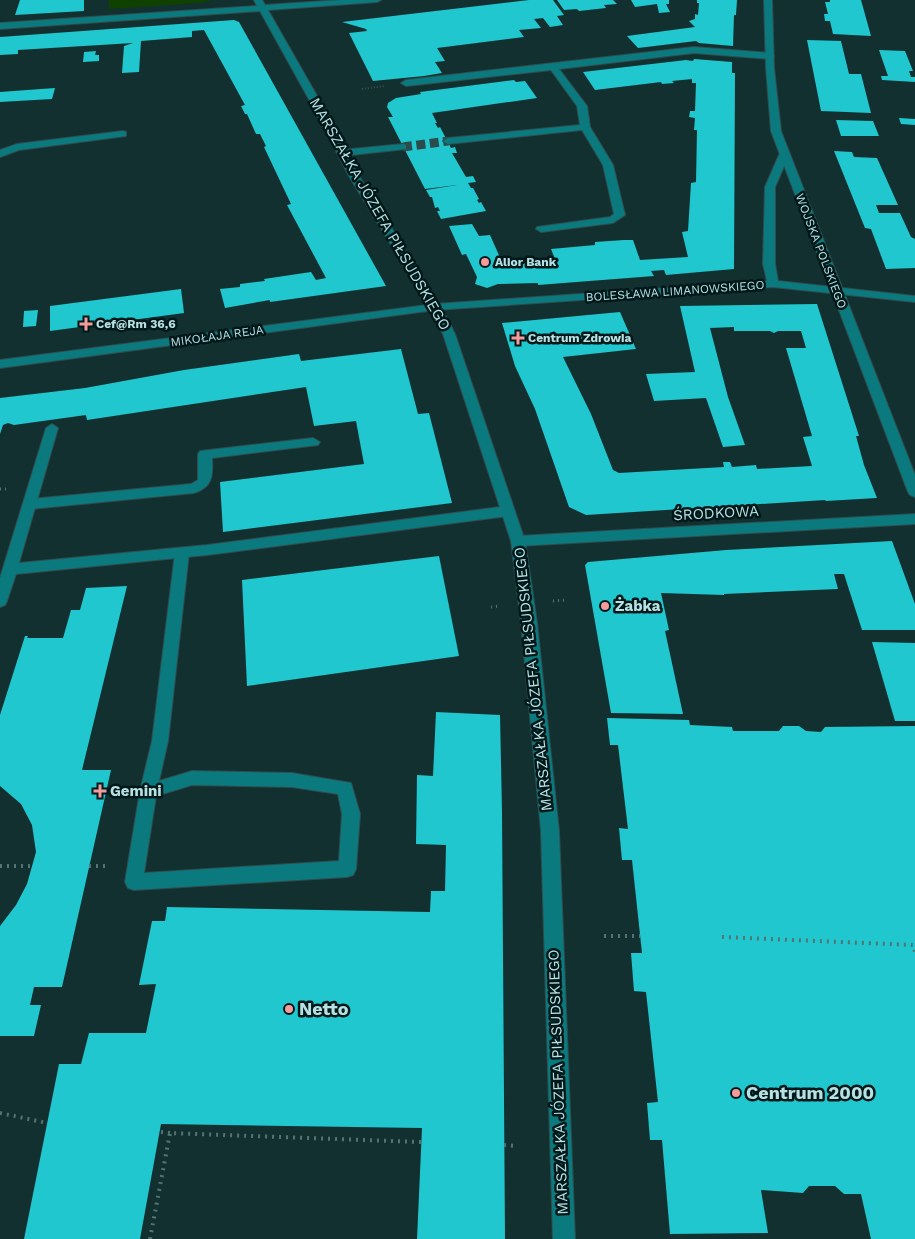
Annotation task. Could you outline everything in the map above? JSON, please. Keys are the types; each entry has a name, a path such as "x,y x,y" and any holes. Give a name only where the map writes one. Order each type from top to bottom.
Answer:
{"street":[{"path":"0,26 260,4 377,0"},
{"name":"WOJSKA POLSKIEGO","path":"768,0 772,103 776,131 915,492"},
{"name":"MARSZAŁKA JÓZEFA PIŁSUDSKIEGO","path":"260,4 342,153 435,307 449,334 518,542 529,623 550,831 564,1239"},
{"path":"406,83 694,50 770,56"},
{"path":"541,229 613,220 620,215 608,166 585,127 582,106 553,67"},
{"path":"448,141 585,127"},
{"path":"0,154 17,147 123,134"},
{"path":"342,153 403,147"},
{"path":"773,284 769,264 770,187 784,155"},
{"name":"BOLESŁAWA LIMANOWSKIEGO","path":"435,307 773,284 915,299"},
{"name":"MIKOŁAJA REJA","path":"0,364 435,307"},
{"path":"0,601 31,504 52,428"},
{"path":"31,504 194,488 204,482 206,472 205,454 313,442"},
{"path":"10,569 182,553 508,511"},
{"name":"ŚRODKOWA","path":"518,542 915,519"},
{"path":"148,791 192,778 292,780 345,788 351,814 347,869 134,882 148,791 160,741 182,553"}],"path":[{"path":"0,866 32,866"},
{"path":"604,936 640,936"},
{"path":"722,937 913,945 915,952"},
{"path":"0,1114 48,1123"},
{"path":"160,1132 422,1142"},
{"path":"150,1239 170,1132"},
{"path":"504,1145 518,1146"}],"green space":[{"path":"109,0 214,0 199,3 109,9"}],"building":[{"path":"20,0 84,0 84,11 15,15"},
{"path":"529,0 553,0 564,15 557,16 563,25 550,27 543,18 534,19 541,28 519,30 524,37 437,48 445,61 435,62 442,73 424,76 373,81 349,33 367,31 366,29 342,22"},
{"path":"557,0 613,0 617,4 604,5 606,8 579,11 577,9 564,10"},
{"path":"631,0 669,0 669,4 666,4 670,12 659,13 657,4 635,7"},
{"path":"697,0 737,0 736,15 734,15 733,46 699,43 696,41 638,48 627,36 695,27 689,21 695,19 695,14 698,15 699,3 697,3"},
{"path":"830,0 861,0 871,36 833,34 830,21 825,21 824,14 828,14 825,2 830,2"},
{"path":"234,20 239,22 386,286 270,302 270,300 225,308 220,289 240,287 240,284 265,281 264,279 311,272 316,280 326,278 287,205 291,204 264,147 266,146 260,134 256,134 247,114 245,114 241,106 245,105 204,30 192,31 192,37 141,41 139,72 122,73 124,46 133,43 18,50 18,54 0,55 0,37"},
{"path":"807,40 841,41 849,74 861,74 871,113 821,111"},
{"path":"879,50 905,51 913,71 909,71 911,77 915,77 915,82 882,80 881,76 888,76"},
{"path":"96,51 95,55 99,55 99,61 83,62 84,52"},
{"path":"694,59 732,62 732,73 735,73 734,269 666,275 664,270 651,271 654,276 538,285 538,283 498,284 487,288 475,284 477,277 466,254 462,255 449,226 472,224 479,236 490,235 502,262 555,259 551,249 595,245 595,242 624,240 633,240 640,260 688,257 682,232 688,231 691,183 696,182 697,130 694,130 695,118 689,117 690,111 695,111 696,83 692,83 692,79 672,81 674,83 662,84 661,82 595,90 583,72 686,60 693,61"},
{"path":"514,80 516,82 525,81 537,98 432,113 437,123 435,123 438,128 440,127 451,148 455,147 457,153 452,153 466,177 473,176 476,182 468,183 479,199 477,200 479,203 481,202 486,211 441,219 437,211 440,211 438,207 435,208 432,197 430,197 426,190 457,185 425,189 388,117 393,117 387,107 388,103 396,98 421,94 420,92"},
{"path":"55,88 52,99 0,102 0,92"},
{"path":"899,118 915,119 915,125 901,124"},
{"path":"836,120 873,121 879,136 841,136"},
{"path":"834,151 852,152 854,157 877,158 898,205 876,205 879,213 900,213 911,237 915,239 915,268 886,269 871,229 865,228"},
{"path":"181,289 184,313 50,331 50,306"},
{"path":"817,304 859,436 856,436 864,465 877,498 586,515 569,507 535,409 515,366 502,323 620,312 636,349 563,357 591,414 613,470 619,473 724,467 723,462 730,462 732,467 756,465 757,469 812,466 803,437 812,436 786,348 806,348 801,331 778,331 774,333 770,331 734,331 734,327 710,328 728,397 745,445 723,447 706,398 654,401 646,374 695,372 680,306"},
{"path":"38,310 36,326 23,327 24,311"},
{"path":"401,349 418,414 429,413 452,503 223,532 220,482 364,464 356,421 314,426 306,387 87,420 86,415 14,425 8,423 3,425 0,434 0,398 85,388 184,370 299,354 301,361"},
{"path":"892,541 915,604 915,630 862,630 844,574 834,574 838,589 724,595 661,593 669,630 665,631 683,714 611,713 585,565 588,562 726,550"},
{"path":"439,556 459,656 247,686 242,580"},
{"path":"127,586 82,770 111,770 62,987 34,987 30,1005 41,1005 34,1036 0,1036 0,926 16,905 27,884 36,852 32,825 21,804 0,786 0,715 25,636 28,636 27,638 63,638 71,610 80,610 86,588"},
{"path":"872,642 915,643 915,721 895,721"},
{"path":"436,712 500,715 505,1239 417,1239 422,1128 161,1124 140,1239 24,1239 59,1064 81,1064 89,1033 146,1033 156,984 139,985 152,921 165,921 167,907 430,912 431,891 445,891 446,845 416,844 417,775 433,776"},
{"path":"607,718 689,720 690,725 732,727 733,731 779,731 783,726 799,726 806,731 821,732 825,727 915,726 915,1239 871,1239 861,1194 844,1194 835,1186 809,1186 803,1193 761,1190 768,1233 670,1234 662,1140 650,1140 647,1103 658,1102 646,992 634,991 631,953 642,953 632,860 622,860 619,828 628,829 618,745 610,745"}],"tunnel":[{"path":"403,147 448,141"}],"place":[{"name":"Alior Bank","path":"485,262"},
{"name":"Cef@Rm 36,6","path":"86,324"},
{"name":"Centrum Zdrowia","path":"518,338"},
{"name":"Żabka","path":"605,606"},
{"name":"Gemini","path":"100,791"},
{"name":"Netto","path":"289,1009"},
{"name":"Centrum 2000","path":"736,1093"}]}
